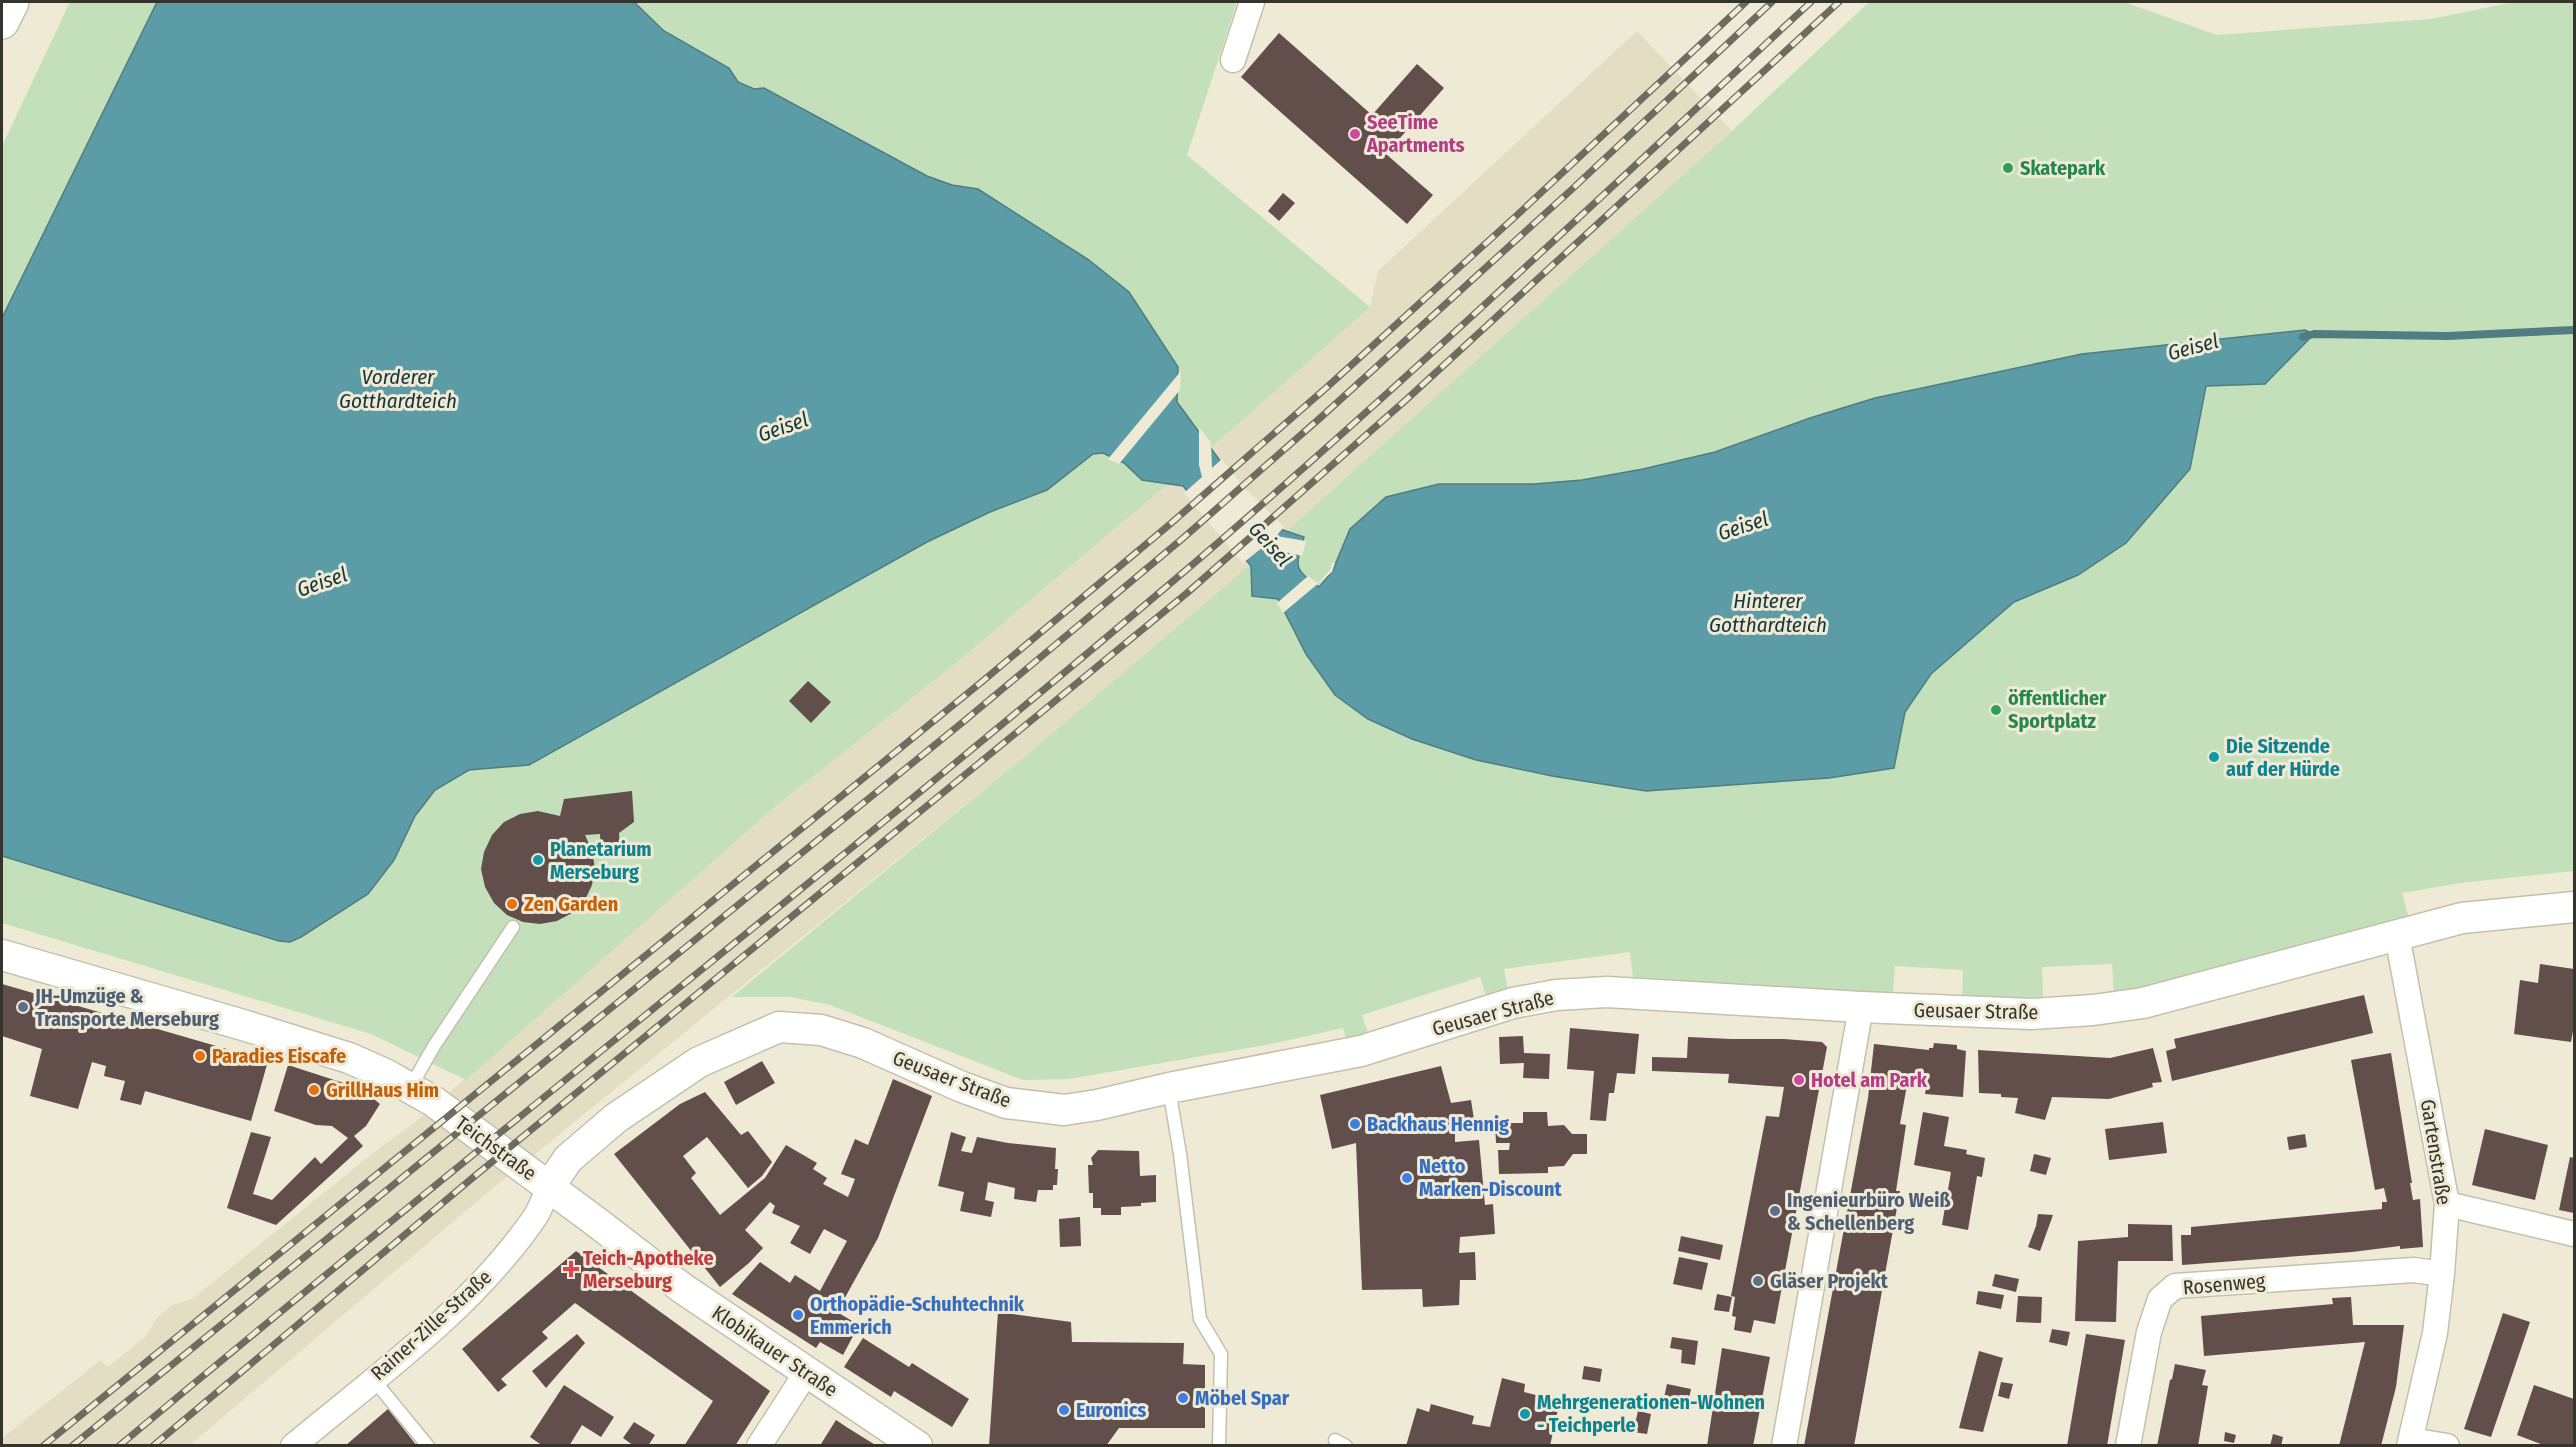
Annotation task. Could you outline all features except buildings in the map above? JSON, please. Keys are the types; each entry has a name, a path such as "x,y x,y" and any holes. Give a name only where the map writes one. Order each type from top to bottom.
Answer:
{"main road":[{"path":"2,22 12,2"}],"street":[{"path":"1233,60 1252,2"},
{"name":"Geusaer Straße","path":"549,1187 568,1159 616,1118 699,1062 779,1027 822,1030 863,1043 962,1087 1006,1103 1064,1110 1361,1051 1513,1004 1556,995 1606,992 2031,1014 2093,1010 2143,1003 2462,918 2574,907"},
{"name":"Gartenstraße","path":"2397,935 2447,1204 2435,1333 2410,1443 2446,1446"},
{"name":"Teichstraße","path":"2,955 349,1058 411,1088 549,1187"},
{"path":"1784,1446 1861,1007"},
{"name":"Klobikauer Straße","path":"549,1187 682,1288 917,1446"},
{"name":"Rainer-Zille-Straße","path":"293,1446 434,1328 492,1272 534,1219 549,1187"},
{"path":"2447,1204 2574,1234"},
{"name":"Rosenweg","path":"2128,1446 2150,1332 2160,1299 2175,1286 2414,1270 2442,1274"},
{"path":"759,1446 806,1372"}],"lane":[{"path":"411,1088 434,1046 513,927"},
{"path":"1169,1088 1180,1154 1200,1319 1221,1354 1219,1446"},
{"path":"373,1379 428,1446"}],"shaded area":[{"path":"1637,31 1732,131 1300,524 1035,748 487,1193 190,1445 2,1446 2,1438 101,1360 108,1367 146,1336 157,1318 172,1305 192,1299 382,1146 412,1125 770,811 957,662 1370,307 1378,271"}],"green space":[{"path":"70,2 157,2 2,318 2,146"},
{"path":"634,2 1237,2 1187,155 1370,307 1223,437 957,662 770,811 466,1080 371,1034 2,923 2,856 279,941 394,860 415,816 435,790 469,770 529,765 928,542 990,512 1047,490 1093,454 1103,453 1177,402 1178,367 1129,292 1089,260 978,189 952,185 927,176 764,88 754,89 738,82 729,67 664,31"},
{"path":"1869,2 2124,2 2217,35 2431,19 2514,2 2574,2 2574,871 2460,883 2402,893 2409,919 2114,994 2112,964 2042,967 2043,997 1962,998 1963,970 1895,966 1893,994 1633,977 1630,952 1504,969 1508,991 1487,999 1480,977 1362,1015 1369,1036 1347,1041 1343,1028 1271,1044 1069,1079 1023,1080 830,1005 790,997 732,997 1035,748 1229,583 1732,131","holes":["2304,330 2314,334 2265,384 2206,386 2190,469 2126,543 2078,575 2014,602 1931,674 1905,712 1894,768 1646,791 1552,776 1476,760 1412,739 1293,632 1286,612 1319,587 1332,572 1350,529 1386,497 1439,484 1534,484 1582,480 1643,469 1715,452 1875,398 2082,354"]}],"water":[{"name":"Vorderer Gotthardteich","path":"157,2 634,2 664,31 729,68 738,82 754,89 764,88 927,176 952,185 978,189 1089,260 1129,292 1178,367 1177,402 1240,488 1280,529 1304,537 1298,566 1304,576 1319,587 1332,572 1350,529 1386,497 1439,484 1534,484 1582,480 1643,469 1715,452 1810,418 1875,398 2082,354 2305,330 2314,334 2265,384 2206,386 2190,469 2126,543 2078,575 2014,602 1931,674 1905,712 1894,768 1829,778 1646,791 1552,776 1476,760 1412,739 1368,719 1335,695 1306,654 1278,599 1252,596 1251,566 1183,486 1142,480 1124,463 1103,453 1093,454 1047,490 990,512 927,542 529,765 469,770 435,790 415,816 394,860 368,894 301,937 290,942 279,941 2,856 2,318"}],"pier":[{"path":"1181,371 1180,390 1119,464 1108,459"},
{"path":"1199,427 1211,443 1212,468 1222,459 1243,486 1284,527 1276,536 1306,541 1302,556 1263,547 1243,563 1184,493 1202,477 1199,465"},
{"path":"1332,563 1335,563 1332,572 1283,613 1277,603 1308,576 1318,583 1330,570"}],"waterway":[{"name":"Geisel","path":"2303,337 2314,334 2448,336 2574,330"}],"railway":[{"path":"43,1446 984,680 1169,525 1326,388 1516,216 1746,2"},
{"path":"72,1446 963,722 1182,539 1319,419 1570,191 1772,2"},
{"path":"119,1446 253,1334 931,783 1199,559 1432,353 1811,2"},
{"path":"153,1446 476,1175 1187,593 1407,399 1839,2"}],"place":[{"name":"SeeTime Apartments","path":"1355,134"},
{"name":"Skatepark","path":"2008,168"},
{"name":"öffentlicher Sportplatz","path":"1996,710"},
{"name":"Die Sitzende auf der Hürde","path":"2214,757"},
{"name":"Planetarium Merseburg","path":"538,860"},
{"name":"Zen Garden","path":"512,904"},
{"name":"JH-Umzüge & Transporte Merseburg","path":"23,1007"},
{"name":"Paradies Eiscafe","path":"200,1056"},
{"name":"Hotel am Park","path":"1799,1080"},
{"name":"GrillHaus Him","path":"314,1090"},
{"name":"Backhaus Hennig","path":"1355,1124"},
{"name":"Netto Marken-Discount","path":"1407,1178"},
{"name":"Ingenieurbüro Weiß & Schellenberg","path":"1775,1211"},
{"name":"Teich-Apotheke Merseburg","path":"571,1269"},
{"name":"Gläser Projekt","path":"1758,1281"},
{"name":"Orthopädie-Schuhtechnik Emmerich","path":"798,1315"},
{"name":"Möbel Spar","path":"1183,1398"},
{"name":"Euronics","path":"1064,1410"},
{"name":"Mehrgenerationen-Wohnen - Teichperle","path":"1525,1414"}],"water label":[{"name":"Hinterer Gotthardteich","path":"1768,613"}]}
